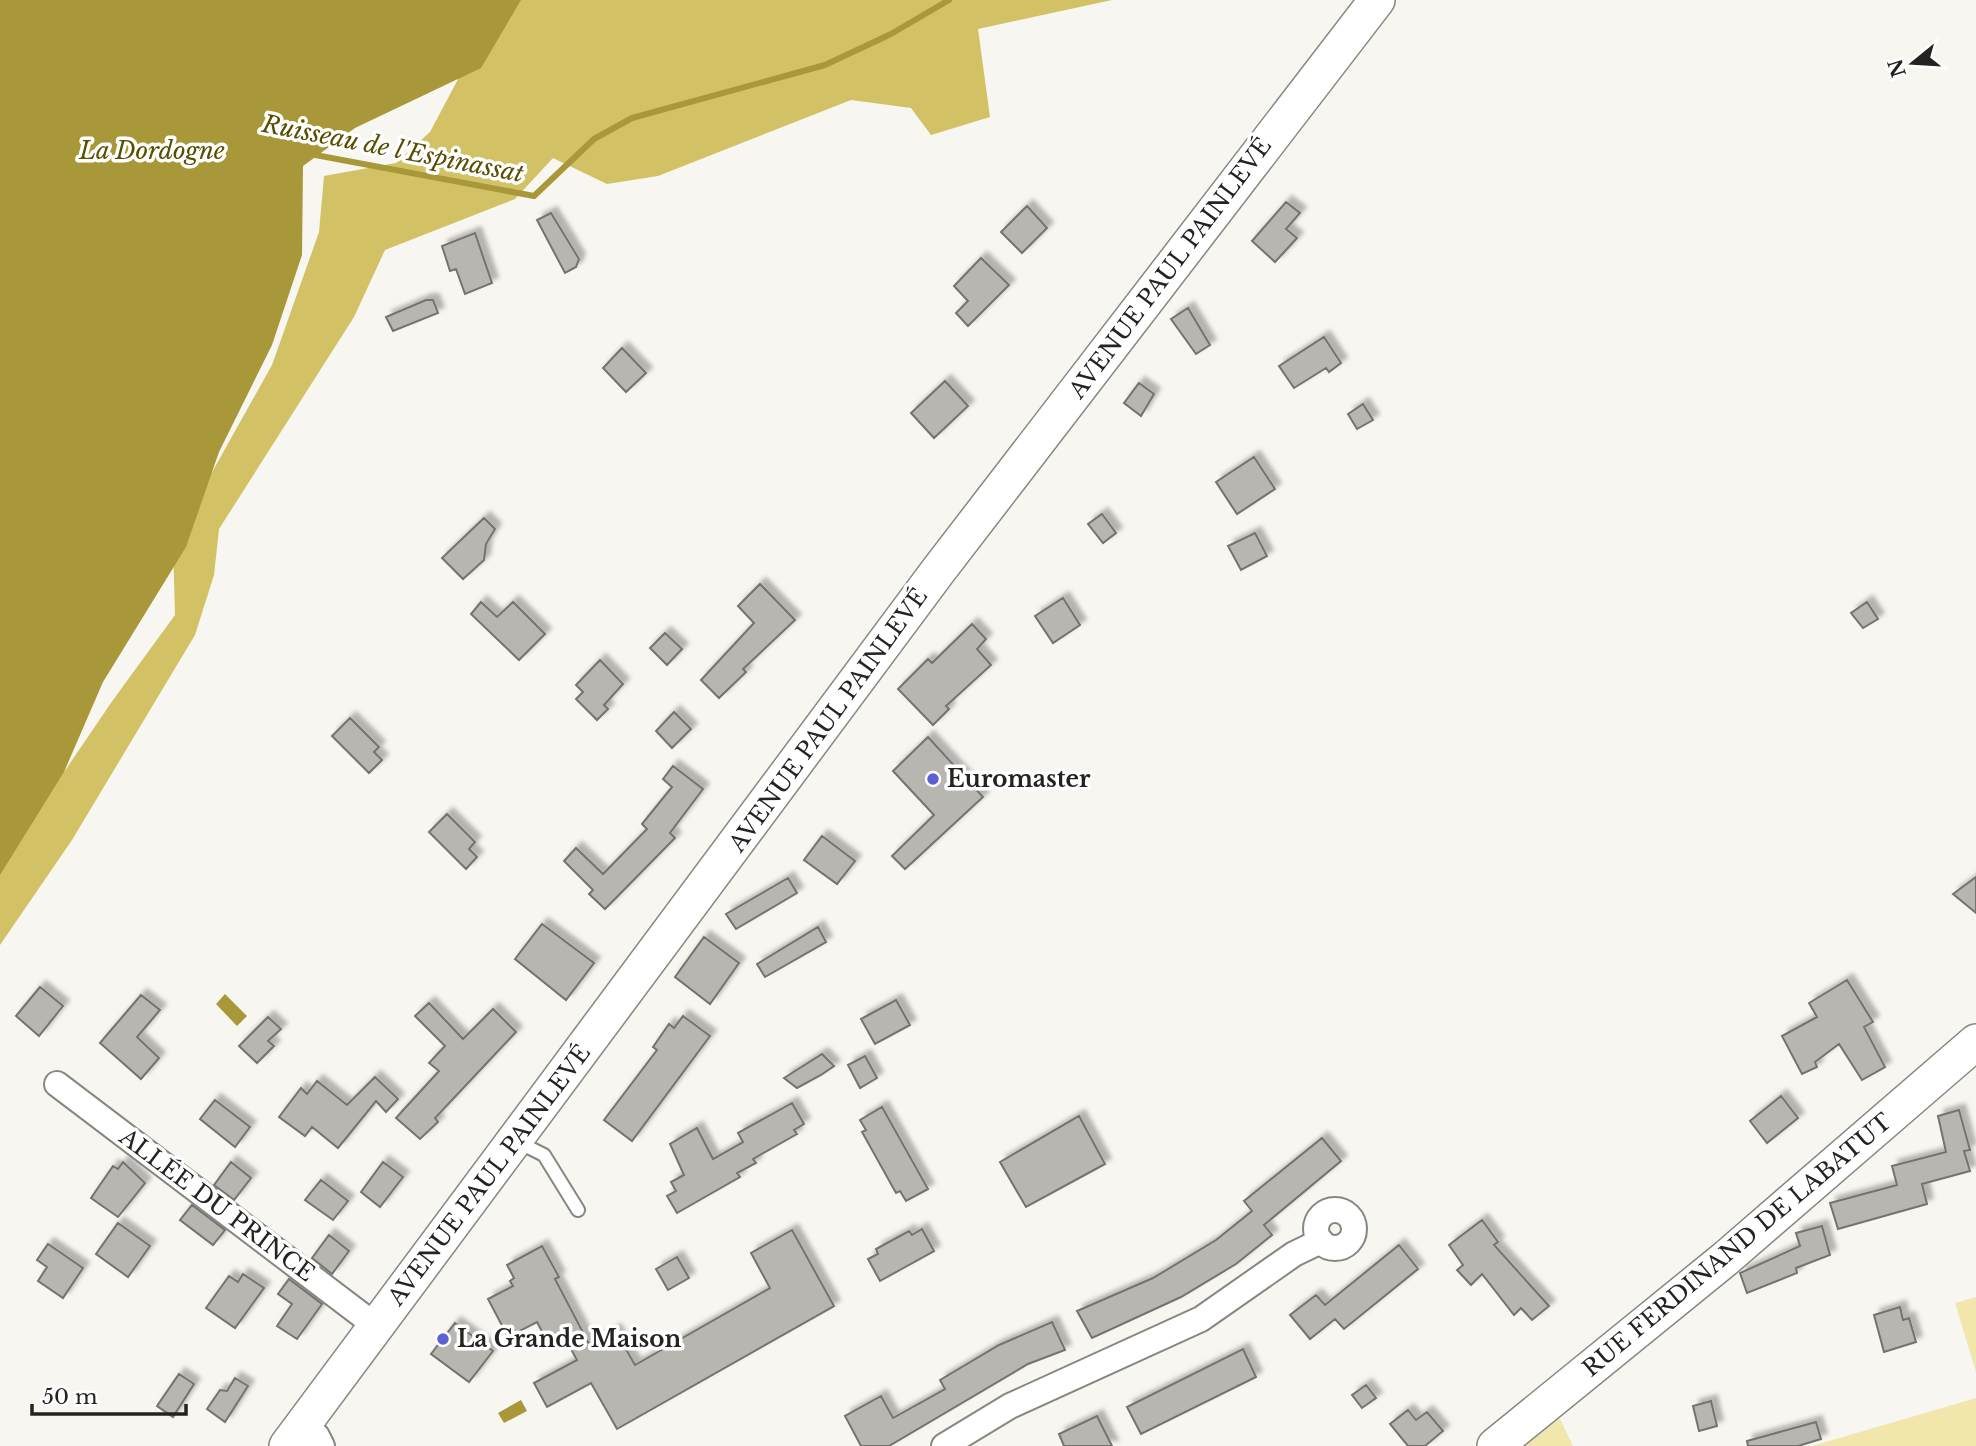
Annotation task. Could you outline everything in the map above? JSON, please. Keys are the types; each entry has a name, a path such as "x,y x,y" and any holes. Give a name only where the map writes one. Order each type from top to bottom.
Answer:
{"main road":[{"name":"AVENUE PAUL PAINLEVÉ","path":"304,1439 376,1326 938,571 1377,0"},
{"name":"RUE FERDINAND DE LABATUT","path":"1495,1446 1725,1259 1976,1042"}],"street":[{"name":"ALLÉE DU PRINCE","path":"57,1084 376,1326"},
{"path":"944,1446 1010,1406 1201,1319 1294,1254 1321,1241"}],"lane":[{"path":"514,1141 544,1155 578,1210"}],"shaded area":[{"path":"500,0 1112,0 978,29 990,117 931,135 911,108 851,100 658,176 607,184 553,158 515,199 385,250 354,317 219,529 214,575 195,635 72,840 0,945 0,866 113,700 175,615 173,542 272,365 319,232 324,176 396,163 430,132"},
{"path":"1976,1297 1976,1372 1955,1303"},
{"path":"1976,1398 1976,1446 1812,1446"},
{"path":"1560,1419 1573,1446 1519,1446 1548,1421"}],"water":[{"name":"La Dordogne","path":"0,0 521,0 481,68 355,128 303,166 302,255 272,345 219,452 186,547 103,682 64,772 0,875"},
{"path":"225,994 247,1016 237,1026 216,1004"},
{"path":"521,1400 527,1411 504,1423 498,1413"}],"building":[{"path":"1286,202 1300,213 1286,229 1297,238 1275,262 1252,241"},
{"path":"1027,206 1047,228 1022,253 1001,232"},
{"path":"551,213 579,259 576,267 565,273 537,220"},
{"path":"475,233 492,283 465,294 456,269 450,271 442,246"},
{"path":"981,258 1009,285 968,326 956,313 968,301 954,286"},
{"path":"426,300 433,300 438,313 393,331 386,317"},
{"path":"1188,308 1210,345 1196,354 1171,319"},
{"path":"1324,337 1341,363 1329,372 1326,368 1294,388 1279,366"},
{"path":"622,348 646,373 626,392 603,368"},
{"path":"945,381 968,406 934,438 911,413"},
{"path":"1139,383 1154,394 1141,416 1124,403"},
{"path":"1363,404 1373,420 1357,429 1348,414"},
{"path":"1254,457 1275,489 1237,514 1216,482"},
{"path":"1102,514 1116,533 1103,543 1088,524"},
{"path":"484,518 495,529 486,544 484,560 463,579 442,558"},
{"path":"1255,533 1267,556 1241,570 1228,546"},
{"path":"760,584 795,620 743,669 746,672 719,698 701,680 754,623 738,606"},
{"path":"1063,598 1080,625 1053,643 1035,616"},
{"path":"481,602 497,617 513,602 545,634 519,660 471,614"},
{"path":"1867,602 1878,619 1863,628 1851,613"},
{"path":"972,624 986,639 977,649 991,665 946,706 949,709 933,725 898,689 928,659 932,663"},
{"path":"665,633 682,649 667,665 650,648"},
{"path":"600,660 623,684 604,705 608,709 597,720 576,699 583,692 576,685"},
{"path":"674,712 691,729 672,748 656,731"},
{"path":"350,718 379,747 374,752 382,760 369,773 332,736"},
{"path":"928,737 983,797 905,869 892,856 934,815 893,771"},
{"path":"673,766 703,789 670,833 675,838 605,909 589,894 593,890 564,861 576,848 603,874 647,829 642,824 672,787 663,779"},
{"path":"447,814 475,842 469,849 477,857 466,869 429,832"},
{"path":"822,836 855,861 837,884 804,860"},
{"path":"1976,877 1976,913 1953,894"},
{"path":"788,878 797,893 736,929 726,914"},
{"path":"542,924 594,963 566,1000 515,959"},
{"path":"818,927 826,942 765,977 757,964"},
{"path":"704,937 739,963 710,1004 675,977"},
{"path":"1847,980 1873,1022 1864,1027 1885,1067 1862,1080 1839,1044 1815,1062 1817,1067 1802,1074 1782,1036 1817,1017 1809,1003"},
{"path":"40,987 63,1006 39,1036 16,1016"},
{"path":"141,995 160,1010 137,1037 159,1058 141,1079 100,1043"},
{"path":"896,1000 910,1025 875,1044 861,1019"},
{"path":"429,1003 463,1039 493,1009 516,1032 435,1118 438,1122 420,1139 396,1118 439,1071 429,1063 445,1046 415,1016"},
{"path":"683,1016 710,1036 632,1141 604,1120 657,1050 653,1047 669,1024 674,1028"},
{"path":"268,1017 281,1029 268,1041 274,1046 257,1063 239,1046"},
{"path":"822,1054 834,1066 821,1075 797,1088 784,1078"},
{"path":"865,1056 877,1078 860,1088 848,1065"},
{"path":"375,1077 398,1099 386,1112 376,1101 338,1148 312,1127 305,1136 279,1117 301,1088 307,1094 317,1081 347,1105"},
{"path":"1781,1096 1798,1118 1767,1143 1750,1121"},
{"path":"215,1100 250,1127 235,1147 200,1119"},
{"path":"792,1103 804,1124 794,1130 797,1134 753,1159 756,1163 737,1173 740,1177 677,1213 667,1196 676,1191 671,1182 684,1175 670,1144 697,1128 713,1159 743,1142 738,1133"},
{"path":"882,1107 928,1189 906,1201 900,1191 896,1193 862,1132 866,1130 860,1120"},
{"path":"1959,1110 1970,1150 1964,1151 1970,1171 1922,1184 1927,1204 1838,1229 1830,1203 1897,1185 1892,1166 1946,1152 1938,1116"},
{"path":"1079,1116 1105,1164 1026,1207 1000,1162"},
{"path":"1322,1138 1341,1161 1264,1225 1272,1235 1236,1264 1181,1297 1092,1338 1077,1311 1153,1278 1216,1240 1252,1211 1244,1201"},
{"path":"123,1162 145,1183 118,1217 91,1198 113,1166 118,1169"},
{"path":"231,1162 251,1178 234,1200 214,1185"},
{"path":"383,1162 403,1177 380,1207 361,1192"},
{"path":"321,1180 348,1201 333,1220 305,1200"},
{"path":"192,1205 225,1230 213,1245 180,1220"},
{"path":"1482,1220 1498,1242 1494,1245 1549,1306 1532,1320 1521,1308 1514,1315 1482,1274 1471,1285 1457,1270 1463,1265 1449,1245"},
{"path":"118,1223 150,1246 128,1277 96,1254"},
{"path":"1822,1226 1830,1255 1796,1268 1797,1273 1747,1293 1740,1273 1800,1246 1796,1233"},
{"path":"922,1229 934,1251 880,1281 868,1259 878,1254 876,1249 909,1231 912,1235"},
{"path":"792,1230 834,1306 617,1429 591,1383 547,1407 534,1383 577,1360 561,1331 546,1339 537,1322 508,1337 488,1299 513,1286 510,1281 514,1278 507,1265 542,1246 559,1277 555,1279 589,1344 615,1330 635,1365 770,1288 751,1253"},
{"path":"329,1235 349,1251 332,1274 312,1258"},
{"path":"48,1244 83,1268 63,1298 38,1281 47,1267 37,1260"},
{"path":"1399,1245 1418,1269 1344,1329 1335,1319 1310,1339 1290,1315 1316,1295 1325,1305"},
{"path":"677,1257 689,1278 668,1290 656,1269"},
{"path":"243,1274 264,1288 235,1328 206,1308 229,1276 238,1282"},
{"path":"289,1279 322,1304 297,1339 277,1326 292,1304 278,1294"},
{"path":"1900,1307 1903,1320 1909,1318 1916,1342 1884,1352 1874,1315"},
{"path":"1052,1322 1065,1350 1028,1364 889,1446 861,1446 845,1416 881,1396 893,1418 945,1389 940,1380 999,1345"},
{"path":"455,1323 493,1351 469,1382 431,1354"},
{"path":"1243,1349 1256,1377 1141,1434 1127,1407"},
{"path":"179,1374 194,1384 173,1417 157,1406"},
{"path":"235,1378 248,1386 225,1422 207,1409 220,1390 227,1391"},
{"path":"1366,1385 1376,1398 1362,1408 1352,1395"},
{"path":"1711,1401 1717,1426 1699,1431 1693,1406"},
{"path":"1408,1410 1416,1420 1427,1412 1443,1431 1425,1446 1408,1446 1390,1424"},
{"path":"1097,1416 1112,1446 1064,1446 1059,1434"},
{"path":"1816,1422 1821,1439 1798,1446 1748,1446 1747,1441"}],"waterway":[{"name":"Ruisseau de l'Espinassat","path":"310,154 534,196 594,139 632,118 825,65 891,34 949,0"}],"place":[{"name":"Euromaster","path":"933,779"},
{"name":"La Grande Maison","path":"443,1339"}]}
